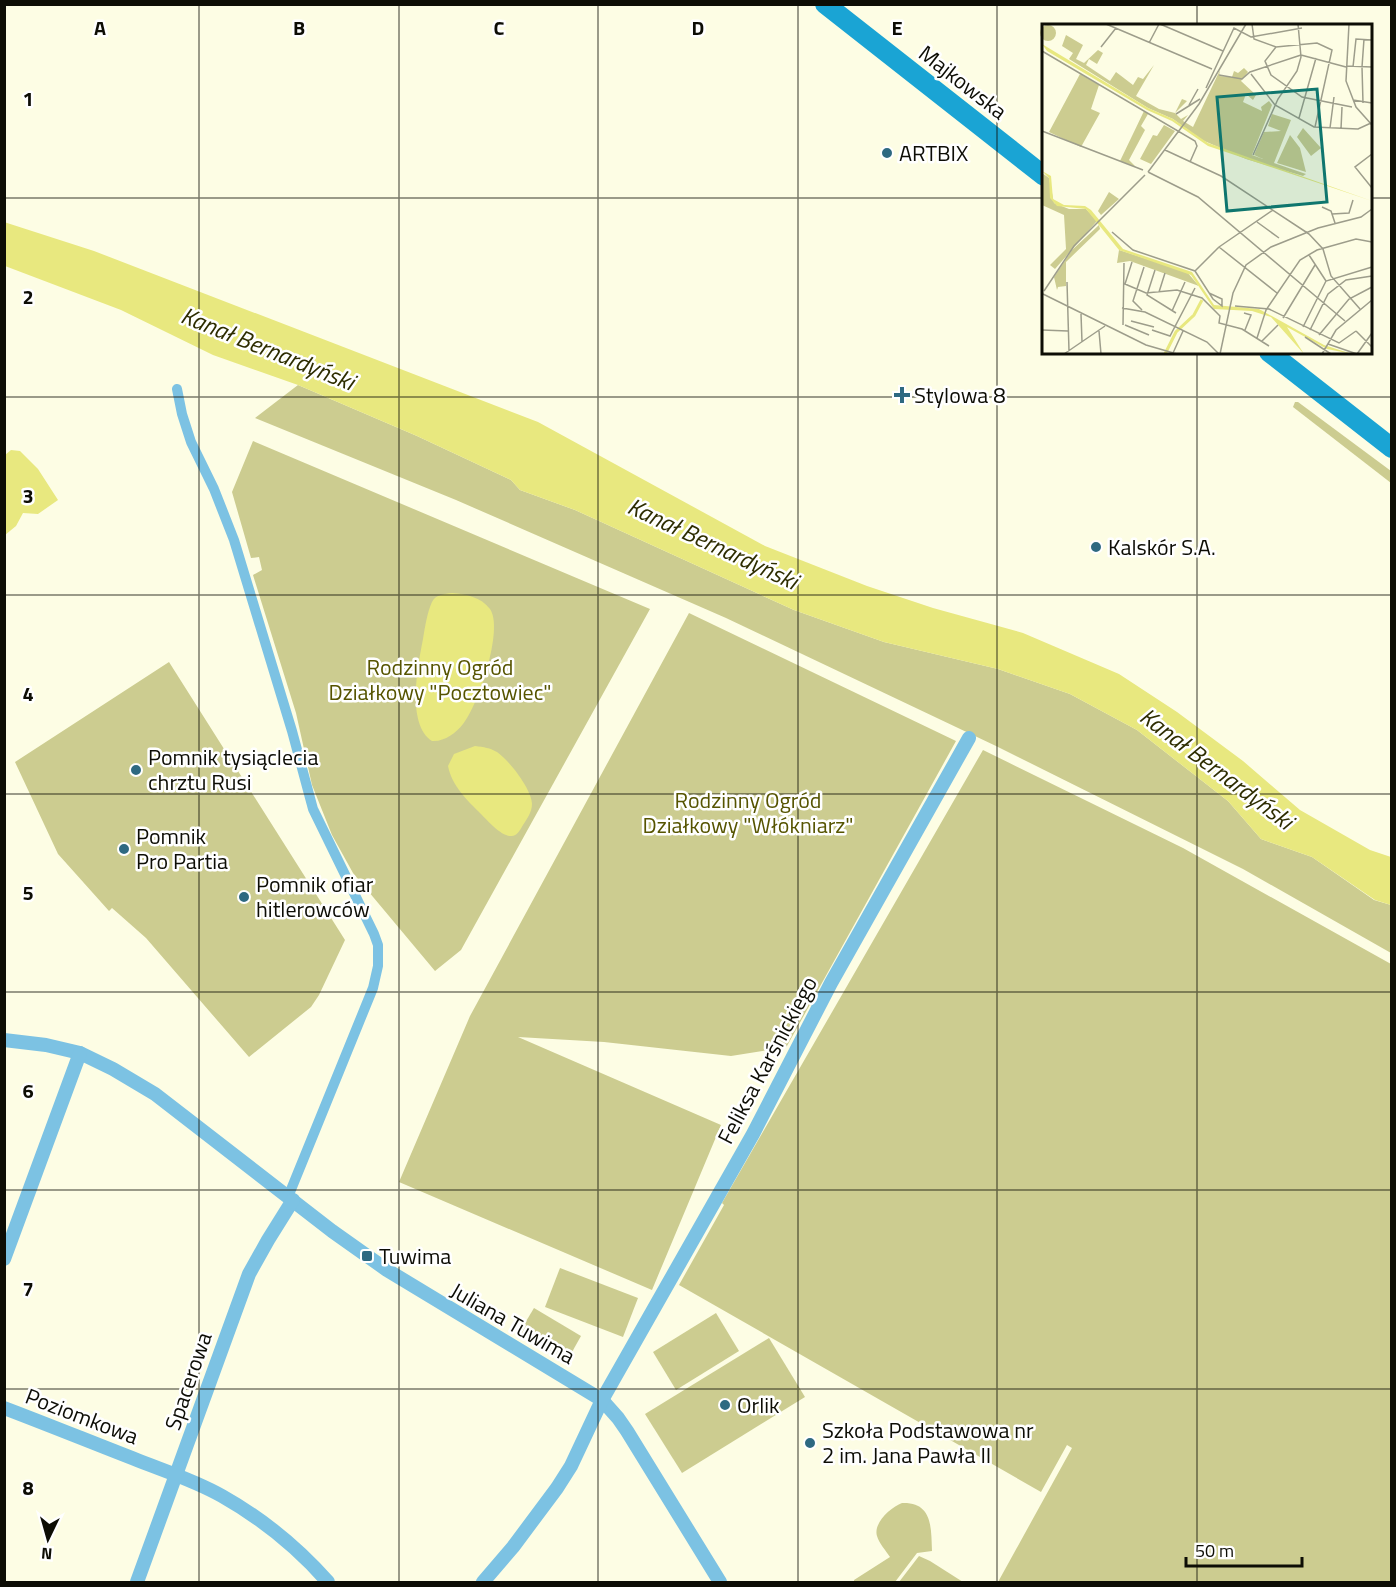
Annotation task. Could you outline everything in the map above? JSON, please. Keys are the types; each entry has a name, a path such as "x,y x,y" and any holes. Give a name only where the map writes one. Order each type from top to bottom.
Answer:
{"main road":[{"name":"Majkowska","path":"825,4 1042,174"},
{"path":"1272,354 1392,448"}],"street":[{"path":"177,389 191,442 214,489 234,540 292,731 313,809 378,945 378,966 373,988 291,1198"},
{"name":"Feliksa Karśnickiego","path":"483,1582 513,1547 571,1466 602,1400 747,1144 841,965 969,738"},
{"name":"Juliana Tuwima","path":"4,1040 46,1045 80,1053 114,1069 174,1107 359,1251 404,1281 602,1400 627,1431 720,1582"},
{"path":"4,1259 80,1053"},
{"name":"Spacerowa","path":"137,1582 249,1274 291,1198"},
{"name":"Poziomkowa","path":"4,1408 177,1475 220,1495 253,1515 315,1567 328,1582"}],"green space":[{"path":"939,60 981,92 979,95 938,71"},
{"path":"298,385 417,436 511,480 520,490 575,510 794,610 884,642 998,669 1070,694 1137,730 1228,801 1261,839 1312,857 1374,900 1391,905 1391,953 1243,869 996,746 726,618 456,500 255,418"},
{"path":"1295,402 1391,471 1391,483 1293,407"},
{"name":"Rodzinny Ogród Działkowy \"Pocztowiec\"","path":"253,441 650,609 461,950 435,971 353,873 332,835 312,785 296,713 253,575 262,570 259,557 251,558 232,492"},
{"name":"Rodzinny Ogród Działkowy \"Włókniarz\"","path":"689,613 956,741 787,1046 731,1056 604,1042 518,1037 721,1125 652,1290 399,1182 470,1016"},
{"path":"169,662 345,940 311,1007 249,1057 146,938 112,908 109,911 58,854 15,762"},
{"path":"983,750 1183,848 1391,964 1391,1582 998,1582 1072,1448 1067,1445 1041,1492 679,1285 724,1205 722,1203"},
{"path":"560,1268 638,1298 623,1337 545,1307"},
{"path":"534,1308 581,1336 567,1361 519,1333"},
{"path":"716,1313 739,1351 676,1390 653,1352"},
{"name":"Orlik","path":"769,1338 805,1397 682,1473 645,1414"},
{"path":"902,1503 920,1507 925,1512 930,1525 932,1551 917,1553 895,1582 854,1582 890,1557 879,1541 876,1531 884,1516"},
{"path":"919,1556 930,1561 963,1582 899,1582"}],"water":[{"name":"Kanał Bernardyński","path":"4,222 94,251 538,422 765,546 867,586 933,608 1023,633 1119,674 1177,712 1243,761 1300,810 1370,850 1391,857 1391,905 1375,900 1312,857 1261,839 1228,801 1137,730 1070,694 998,669 884,642 794,610 575,510 520,490 511,480 417,436 298,385 213,355 121,310 5,266"},
{"path":"11,450 20,451 38,469 58,500 38,514 23,513 16,526 5,535 5,455"},
{"path":"452,593 473,597 490,609 494,633 492,649 482,685 469,715 457,731 441,740 432,741 424,733 419,722 416,708 417,678 426,620 432,602 438,596"},
{"path":"475,746 484,747 502,756 528,791 532,804 531,810 515,835 506,835 494,827 465,798 453,780 448,766 454,754"}],"place":[{"name":"ARTBIX","path":"887,153"},
{"name":"Stylowa 8","path":"902,395"},
{"name":"Kalskór S.A.","path":"1096,547"},
{"name":"Pomnik tysiąclecia chrztu Rusi","path":"136,770"},
{"name":"Pomnik Pro Partia","path":"124,849"},
{"name":"Pomnik ofiar hitlerowców","path":"244,897"},
{"name":"Tuwima","path":"367,1256"},
{"name":"Orlik","path":"725,1405"},
{"name":"Szkoła Podstawowa nr 2 im. Jana Pawła II","path":"810,1443"}]}
